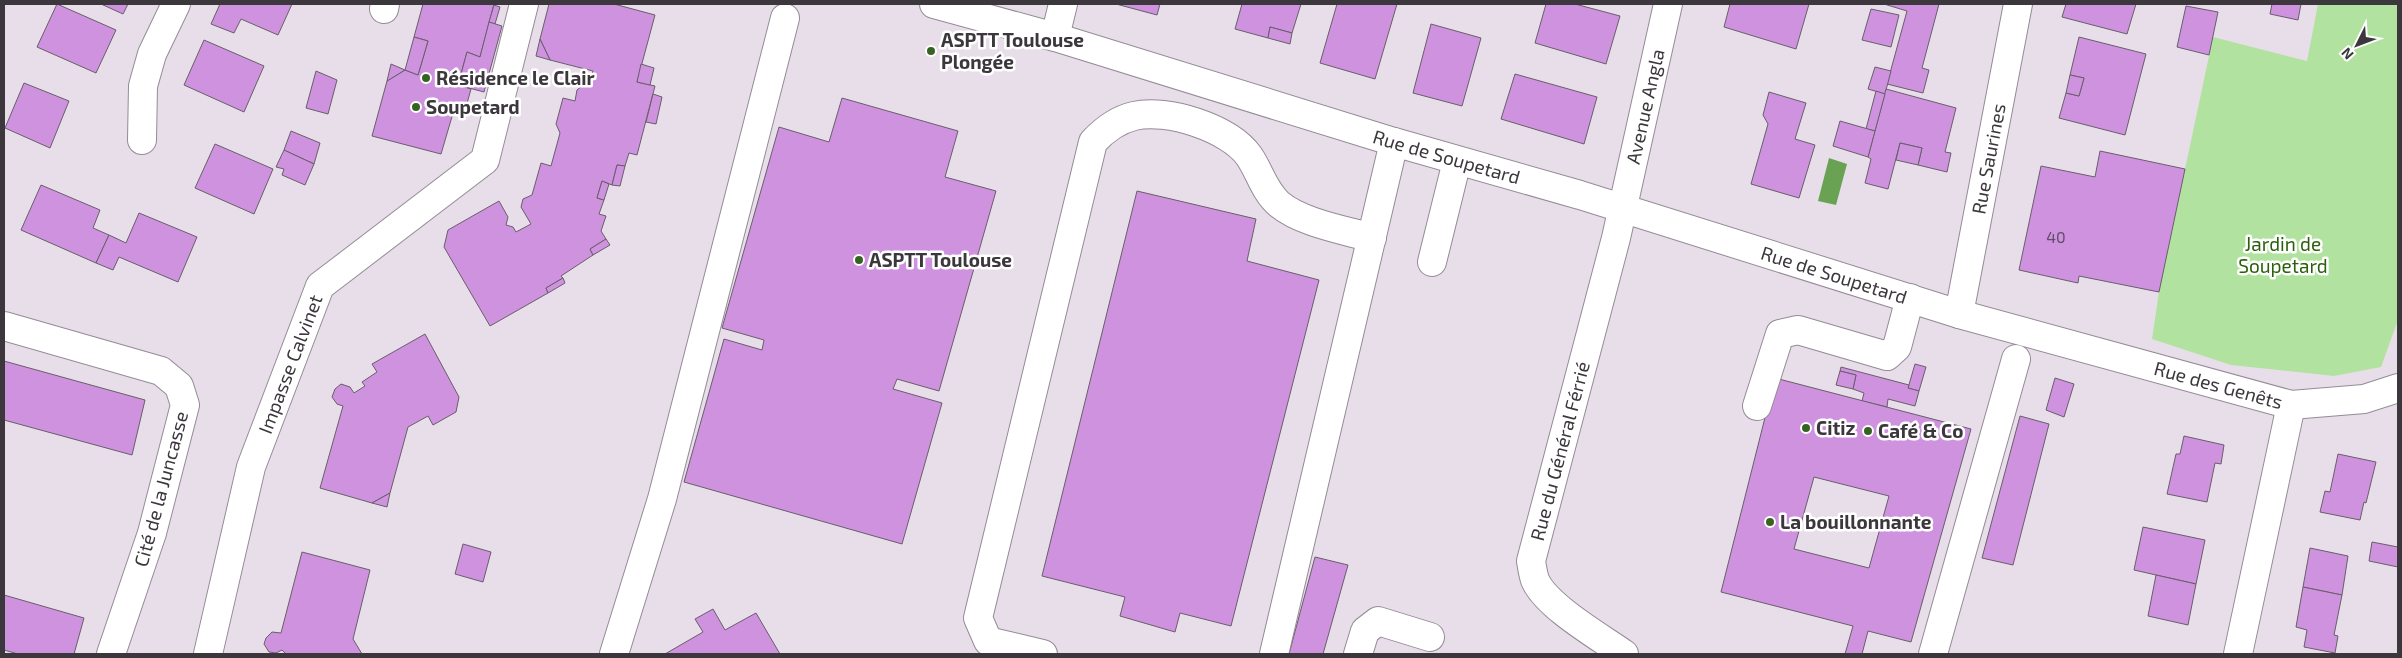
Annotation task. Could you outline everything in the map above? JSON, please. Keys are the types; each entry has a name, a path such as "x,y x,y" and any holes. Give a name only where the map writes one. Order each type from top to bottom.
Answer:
{"street":[{"path":"142,140 143,86 152,54 176,4"},
{"name":"Impasse Calvinet","path":"208,654 251,467 320,286 485,160 524,4"},
{"name":"Rue de Soupetard","path":"934,4 1055,37 1394,142 1622,208 1959,314"},
{"path":"1055,37 1063,4"},
{"name":"Avenue Angla","path":"1622,208 1668,4"},
{"name":"Rue Saurines","path":"1959,314 2018,4"},
{"path":"614,654 662,499 785,18"},
{"path":"1043,654 988,641 978,618 1093,142 1116,122 1135,116 1156,113 1211,126 1248,155 1261,182 1278,203 1294,215 1372,238"},
{"path":"1274,654 1394,142"},
{"path":"1432,262 1457,161"},
{"name":"Rue du Général Férrié","path":"1622,208 1532,561 1534,579 1542,593 1624,654"},
{"path":"1757,406 1780,334 1798,330 1887,356 1897,347 1910,298"},
{"name":"Rue des Genêts","path":"1959,314 2291,406 2238,654"},
{"name":"Cité de la Juncasse","path":"4,326 161,371 179,386 185,405 152,532 111,654"},
{"path":"1933,654 2016,359"},
{"path":"2291,406 2364,399 2398,388"},
{"path":"1358,654 1365,631 1378,621 1430,637"}],"green space":[{"name":"Jardin de Soupetard","path":"2318,4 2398,4 2398,320 2381,367 2334,376 2231,365 2152,339 2159,292 2213,37 2307,61"}],"shaded area":[{"path":"1829,158 1847,164 1836,205 1818,201"}],"building":[{"path":"57,4 116,30 96,73 37,47"},
{"path":"101,4 128,4 123,14"},
{"path":"220,4 292,4 278,35 241,19 234,33 211,24"},
{"name":"Résidence le Clair","path":"423,4 494,4 480,57 467,52 458,85 471,89 466,107 456,103 441,154 372,136 387,81 405,70 418,75 428,41 414,37"},
{"path":"549,4 614,4 655,15 637,82 655,86 637,155 629,153 625,166 617,165 612,185 602,181 597,198 604,200 599,214 606,216 601,231 606,239 590,249 593,255 561,276 563,278 546,288 548,293 490,326 444,247 448,230 499,201 508,217 506,225 513,227 516,232 531,224 521,207 523,199 532,195 541,163 551,166 560,133 556,124 563,98 575,101 577,90 583,85 588,86 593,71 550,60 540,39"},
{"path":"1116,4 1160,4 1157,15"},
{"path":"1242,4 1301,4 1292,33 1270,27 1268,38 1235,29"},
{"path":"1337,4 1397,4 1375,79 1320,63"},
{"path":"1546,4 1575,4 1620,16 1606,64 1535,43"},
{"path":"1730,4 1809,4 1796,49 1724,27"},
{"path":"1884,4 1939,4 1922,68 1929,70 1923,93 1887,84 1907,11"},
{"path":"2066,4 2136,4 2127,34 2062,17"},
{"path":"2272,4 2301,4 2298,20 2270,14"},
{"path":"494,5 500,7 495,24 489,22"},
{"path":"2186,6 2218,12 2209,55 2177,47"},
{"path":"1871,9 1899,15 1891,47 1862,40"},
{"path":"489,22 502,26 484,92 458,85 467,52 480,57"},
{"path":"1431,24 1481,38 1462,106 1413,93"},
{"path":"1270,27 1292,33 1290,44 1268,38"},
{"path":"414,37 428,41 418,75 405,70"},
{"path":"2079,37 2146,54 2125,135 2059,118 2066,93 2079,96 2084,78 2070,75"},
{"path":"540,39 550,60 536,56"},
{"path":"204,40 264,66 244,112 184,85"},
{"path":"391,64 405,70 387,81"},
{"path":"641,64 654,68 650,85 637,82"},
{"path":"1875,67 1891,71 1885,94 1868,89"},
{"path":"316,71 337,80 328,114 306,108"},
{"path":"1515,74 1597,97 1584,144 1501,119"},
{"path":"2070,75 2084,78 2079,96 2066,93"},
{"path":"24,83 69,101 50,148 5,128"},
{"path":"1886,89 1956,108 1945,152 1951,153 1947,172 1918,165 1922,148 1900,143 1888,189 1865,183 1871,159 1868,157"},
{"path":"1876,91 1885,94 1875,131 1866,129"},
{"path":"1769,92 1806,103 1795,139 1815,145 1799,198 1751,184 1768,124 1763,115"},
{"path":"653,94 662,97 656,124 646,122"},
{"name":"ASPTT Toulouse","path":"842,98 958,131 945,177 996,191 939,391 897,379 893,389 942,403 902,544 684,482 724,339 762,350 764,340 722,328 779,127 829,142"},
{"path":"1840,121 1875,131 1868,157 1833,146"},
{"path":"291,131 320,143 314,164 284,150"},
{"path":"1900,143 1922,148 1918,165 1896,160"},
{"path":"215,144 273,169 254,214 195,188"},
{"path":"284,150 314,164 305,185 282,175 284,169 276,167"},
{"path":"2100,151 2185,169 2159,292 2079,276 2078,283 2019,270 2041,166 2095,177"},
{"path":"617,165 625,166 620,186 612,185"},
{"path":"602,181 609,184 604,200 597,198"},
{"path":"41,185 100,210 93,228 109,235 96,263 21,230"},
{"path":"1137,191 1256,219 1247,261 1319,280 1231,626 1180,613 1175,632 1120,616 1125,597 1042,576"},
{"path":"139,213 197,237 178,282 119,257 113,270 96,263 109,235 126,243"},
{"path":"606,239 610,245 593,255 590,249"},
{"path":"563,278 565,283 548,293 546,288"},
{"path":"425,334 459,397 456,412 433,425 428,416 408,427 390,493 372,503 320,488 343,406 337,404 332,397 335,389 341,384 350,387 354,393 365,386 362,382 377,372 372,364"},
{"path":"4,361 145,400 132,455 4,420"},
{"path":"1915,364 1926,367 1919,391 1908,388"},
{"path":"1841,367 1909,385 1908,388 1919,391 1915,406 1888,399 1887,407 1862,401 1864,393 1853,389 1856,375 1840,371"},
{"path":"1840,371 1856,375 1853,389 1836,385"},
{"name":"La bouillonnante","path":"1775,378 1971,429 1911,642 1868,631 1862,654 1845,654 1853,626 1721,592","holes":["1814,477 1889,496 1869,568 1794,549"]},
{"path":"2055,378 2074,384 2064,417 2046,410"},
{"path":"2020,416 2049,424 2013,565 1982,558"},
{"path":"2184,436 2224,445 2221,464 2215,463 2207,502 2167,494 2176,454 2180,454"},
{"path":"2338,454 2376,462 2360,520 2320,512 2325,491 2330,492"},
{"path":"390,493 387,507 372,503"},
{"path":"2143,527 2205,540 2196,584 2134,570"},
{"path":"2372,542 2398,547 2398,567 2369,561"},
{"path":"463,544 491,552 483,582 455,574"},
{"path":"2310,548 2348,556 2342,595 2303,587"},
{"path":"302,552 370,570 353,639 362,654 286,654 282,650 276,653 269,652 264,644 266,638 272,632 281,633"},
{"path":"1315,557 1348,565 1323,654 1289,654"},
{"path":"2156,575 2196,584 2188,625 2148,616"},
{"path":"2303,587 2342,595 2334,635 2338,636 2335,653 2304,647 2307,630 2296,627"},
{"path":"4,595 84,618 74,654 18,654 4,650"},
{"path":"713,609 725,630 756,613 780,654 665,654 703,632 695,619"}],"place":[{"name":"ASPTT Toulouse Plongée","path":"931,51"},
{"name":"Résidence le Clair","path":"426,78"},
{"name":"Soupetard","path":"416,107"},
{"name":"ASPTT Toulouse","path":"859,260"},
{"name":"Citiz","path":"1806,428"},
{"name":"Café & Co","path":"1868,431"},
{"name":"La bouillonnante","path":"1770,522"}]}
